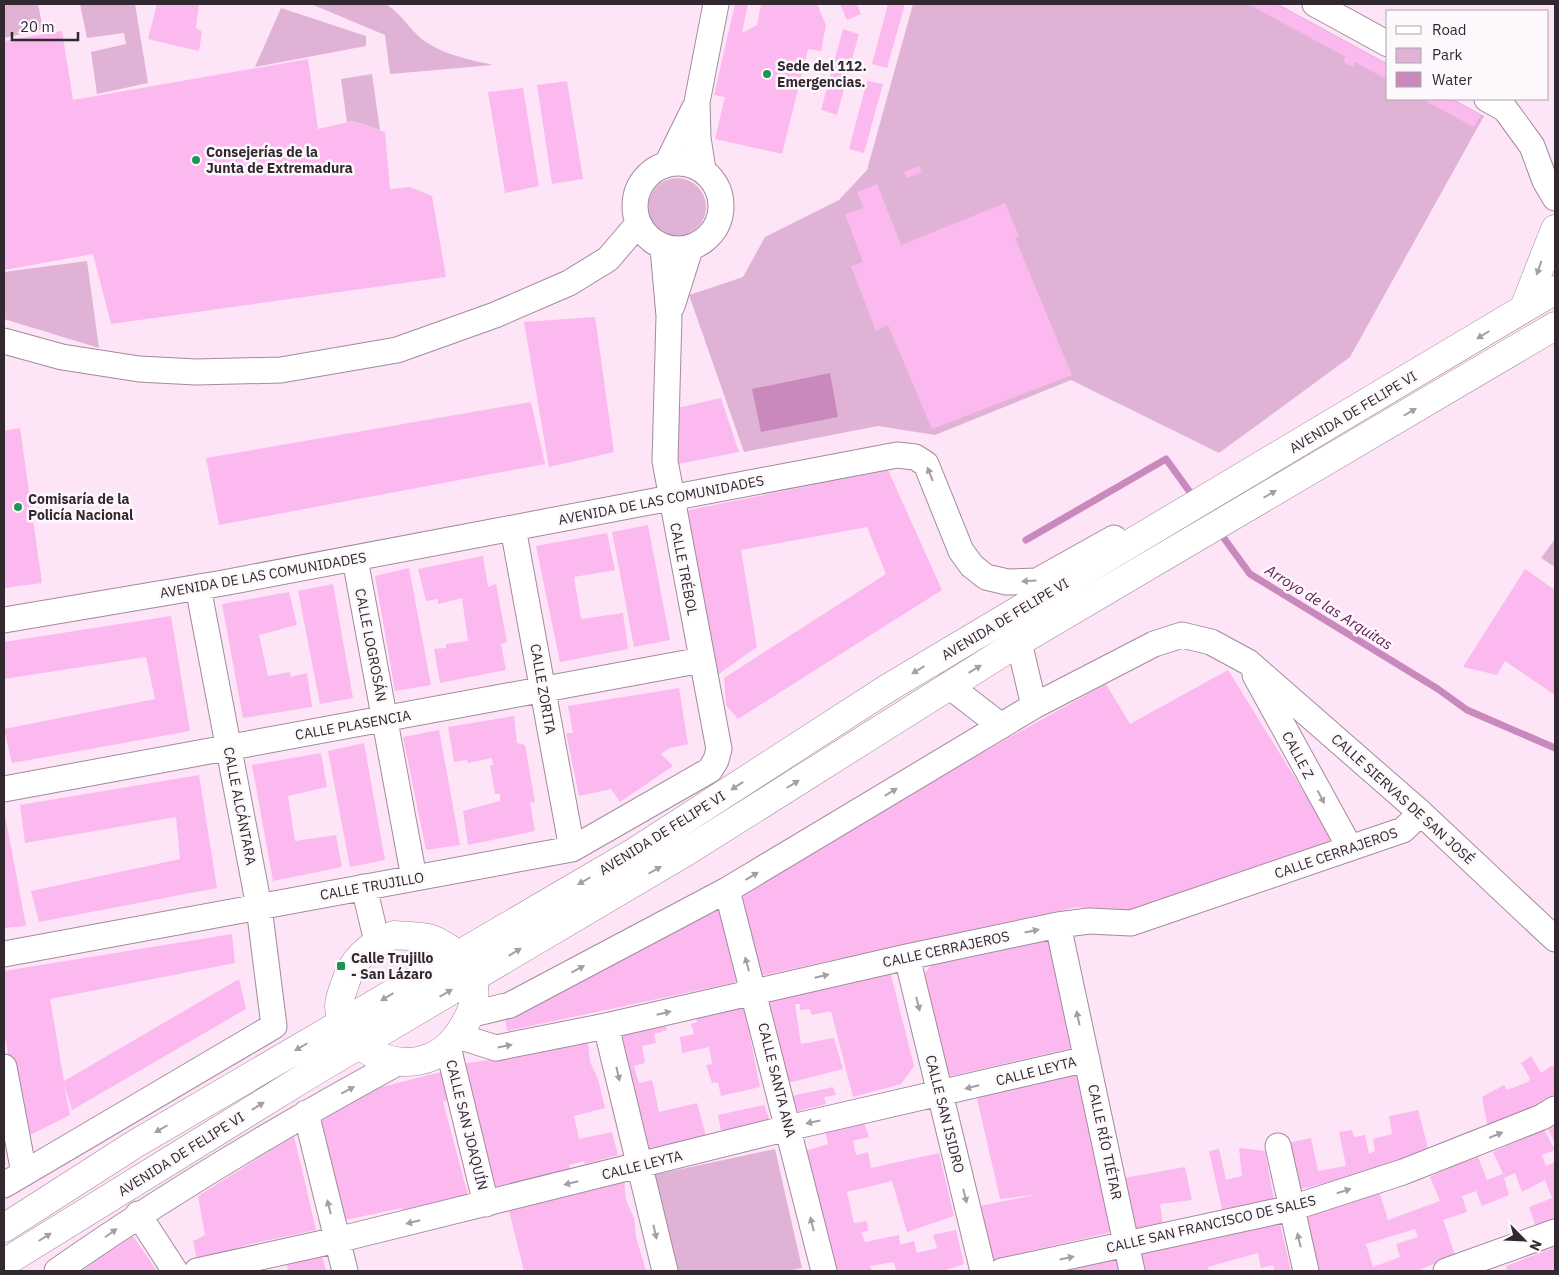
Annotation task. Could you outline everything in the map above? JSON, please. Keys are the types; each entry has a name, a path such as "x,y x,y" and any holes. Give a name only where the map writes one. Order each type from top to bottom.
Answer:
{"highway":[{"path":"1555,229 1524,308 1555,324"},
{"name":"AVENIDA DE FELIPE VI","path":"344,1022 636,851 888,688 1486,333 1555,290"},
{"name":"AVENIDA DE FELIPE VI","path":"4,1263 359,1045 688,850 1019,642 1555,324"},
{"path":"394,935 430,938 459,954 473,977 474,994 458,1033 430,1058 399,1062 380,1057 359,1045 344,1022 339,1005 348,975 357,959 377,942 394,935"},
{"path":"4,1228 135,1144 344,1022"}],"street":[{"path":"703,170 686,164 667,164 645,178 638,190 635,202 638,224 650,240 659,245 690,249 712,235 718,225 722,212 719,191 703,170 698,138 697,102 716,4"},
{"path":"1315,4 1386,43"},
{"path":"1489,100 1505,109 1532,146 1555,198"},
{"path":"667,164 697,102"},
{"path":"608,259 638,224"},
{"path":"4,341 62,357 139,369 196,372 281,370 397,350 495,316 569,283 608,259 659,245"},
{"name":"CALLE TRÉBOL","path":"659,245 669,316 664,436 670,497 719,749 716,760"},
{"name":"CALLE TRÉBOL","path":"669,316 690,249"},
{"name":"AVENIDA DE LAS COMUNIDADES","path":"4,620 355,559 670,497 897,455 915,457 926,464 961,551 972,566 986,577 1007,582 1037,581 1158,514 1221,491"},
{"name":"CALLE ZORITA","path":"512,528 572,849"},
{"name":"CALLE LOGROSÁN","path":"355,559 414,878"},
{"name":"CALLE ALCÁNTARA","path":"14,1179 274,1026 259,907 198,587"},
{"path":"458,1033 727,890 1034,706 1154,644 1182,635 1211,642 1248,662"},
{"path":"1019,642 1034,706"},
{"name":"CALLE PLASENCIA","path":"4,789 543,691 702,660"},
{"name":"CALLE SIERVAS DE SAN JOSÉ","path":"1248,662 1421,813 1555,939"},
{"name":"CALLE Z","path":"1248,662 1350,848"},
{"path":"948,685 1001,726"},
{"name":"CALLE TRUJILLO","path":"4,954 572,849 710,770 716,760"},
{"name":"CALLE CERRAJEROS","path":"458,1033 496,1048 606,1026 907,957 1058,925 1089,921 1131,924 1404,830 1421,813"},
{"path":"364,887 377,942"},
{"name":"CALLE SANTA ANA","path":"727,890 755,992 824,1271"},
{"name":"CALLE RÍO TIÉTAR","path":"1058,925 1128,1245 1132,1271"},
{"name":"CALLE SAN ISIDRO","path":"907,957 983,1271"},
{"path":"606,1026 664,1271"},
{"name":"CALLE SAN JOAQUÍN","path":"458,1033 486,1204"},
{"name":"CALLE LEYTA","path":"197,1271 337,1240 788,1128 1087,1059"},
{"name":"AVENIDA DE FELIPE VI","path":"57,1271 138,1214 306,1113 399,1062"},
{"path":"4,1067 14,1179"},
{"name":"CALLE SAN FRANCISCO DE SALES","path":"1002,1271 1292,1208 1403,1172 1542,1117 1555,1109"},
{"path":"306,1113 345,1271"},
{"path":"1278,1146 1306,1271"},
{"path":"138,1214 175,1271"},
{"path":"1446,1271 1555,1232"}],"green space":[{"path":"4,4 38,4 43,29 4,38"},
{"path":"80,4 135,4 148,83 97,94 91,52 126,44 124,33 87,38"},
{"path":"311,4 386,4 433,47 493,65 390,74 385,35"},
{"path":"913,4 1278,4 1386,63 1386,100 1455,100 1484,116 1350,357 1219,453 1071,380 935,435 878,426 744,452 689,295 743,277 765,237 839,200 867,170"},
{"path":"281,8 366,36 366,46 255,67"},
{"path":"372,74 380,130 353,121 347,122 341,79"},
{"path":"671,178 683,178 698,186 706,201 706,213 698,228 683,236 671,236 656,228 648,213 648,201 656,186"},
{"path":"87,261 99,348 4,319 4,272"},
{"path":"1555,539 1555,567 1541,558"},
{"path":"775,1149 802,1268 787,1271 672,1271 649,1176"}],"water":[{"path":"830,373 838,417 761,432 752,389"}],"building":[{"path":"157,4 199,4 196,28 202,32 199,51 148,39"},
{"name":"Sede del 112. Emergencias.","path":"735,4 748,4 742,33 757,25 761,4 817,4 826,25 821,51 808,49 782,154 715,139 725,97 714,95"},
{"path":"840,4 857,4 861,14 847,20"},
{"path":"888,4 905,4 887,68 872,64"},
{"path":"1248,4 1276,4 1386,64 1386,79 1355,62 1353,67 1343,62 1346,57"},
{"path":"843,29 859,34 837,115 821,110"},
{"name":"Consejerías de la Junta de Extremadura","path":"62,31 73,100 308,59 318,129 353,121 385,132 390,189 410,187 432,196 446,277 111,324 93,254 4,270 4,41"},
{"path":"567,81 583,179 552,184 537,85"},
{"path":"867,81 883,84 864,153 849,149"},
{"path":"523,88 539,186 505,193 488,92"},
{"path":"1424,100 1452,100 1481,115 1474,127"},
{"path":"919,166 922,172 907,178 904,172"},
{"path":"877,184 901,245 1005,203 1019,236 1015,238 1072,375 932,429 888,325 876,331 851,266 863,262 845,214 864,208 857,192"},
{"path":"595,317 614,452 549,467 524,322"},
{"path":"721,398 739,452 678,464 677,408"},
{"path":"531,402 545,464 219,525 206,458"},
{"name":"Comisaría de la Policía Nacional","path":"20,428 42,583 4,588 4,431"},
{"path":"888,470 942,590 738,719 726,705 724,678 886,574 867,527 741,550 757,647 716,676 684,511"},
{"path":"648,525 670,640 634,647 612,532"},
{"path":"607,533 615,570 574,577 581,619 623,613 628,649 560,662 536,546"},
{"path":"483,556 488,587 496,584 507,642 501,644 506,670 440,683 434,649 446,648 446,644 468,641 462,598 438,604 438,599 426,601 418,569"},
{"path":"409,568 431,685 395,691 375,576"},
{"path":"1525,569 1555,590 1555,695 1505,661 1497,675 1463,667"},
{"path":"333,584 353,698 320,704 298,591"},
{"path":"289,592 297,625 259,635 268,676 290,672 291,677 307,673 312,707 243,718 222,604"},
{"path":"171,616 190,731 12,763 4,729 155,699 146,657 4,679 4,642"},
{"path":"1228,670 1336,844 1129,912 1077,907 755,977 732,891 971,752 981,753 1106,684 1130,724"},
{"path":"679,688 688,744 670,748 661,754 673,766 620,802 611,789 579,796 566,733 573,733 568,706"},
{"path":"514,716 517,743 525,745 535,802 530,803 535,831 468,845 463,811 500,801 500,794 495,794 490,765 493,765 492,758 468,763 467,760 454,762 448,727"},
{"path":"439,730 460,845 426,850 403,737"},
{"path":"364,743 385,860 350,867 328,751"},
{"path":"321,753 327,787 288,796 295,841 336,835 342,867 273,881 252,765"},
{"path":"199,775 217,888 39,922 31,891 180,859 176,817 25,843 20,805"},
{"path":"4,810 26,926 4,928"},
{"path":"724,901 742,981 507,1031 505,1018"},
{"path":"232,934 235,963 50,999 64,1081 239,979 246,1009 72,1110 64,1084 70,1115 30,1135 23,1132 4,1032 4,971"},
{"path":"1048,937 1076,1047 951,1076 938,1066 914,987 932,964"},
{"path":"890,971 914,1066 901,1084 853,1097 831,1011 812,1015 810,1009 800,1010 800,1004 795,1004 801,1044 834,1038 843,1069 792,1082 780,1082 765,1000"},
{"path":"744,1007 760,1087 721,1096 718,1082 712,1083 706,1065 712,1064 709,1047 682,1053 680,1037 694,1034 691,1024 697,1022 696,1016"},
{"path":"665,1022 667,1030 654,1034 656,1043 642,1046 645,1063 634,1066 639,1083 652,1080 659,1112 697,1103 706,1136 641,1150 608,1035"},
{"path":"588,1041 590,1062 598,1079 605,1108 574,1116 579,1139 612,1132 618,1155 585,1164 584,1161 569,1165 570,1169 490,1188 460,1064 525,1055"},
{"path":"1531,1056 1541,1073 1553,1065 1555,1069 1555,1097 1488,1128 1482,1097 1504,1085 1507,1090 1528,1082 1530,1079 1521,1063"},
{"path":"1075,1071 1116,1231 988,1261 975,1207 1034,1195 1000,1199 976,1094"},
{"path":"441,1072 448,1100 443,1102 468,1195 336,1222 313,1126 370,1090"},
{"path":"833,1087 836,1095 824,1097 826,1104 790,1113 787,1097"},
{"path":"764,1105 770,1121 721,1131 718,1115"},
{"path":"1418,1110 1429,1152 1371,1172 1293,1191 1283,1144 1311,1138 1318,1171 1346,1166 1339,1132 1352,1130 1354,1137 1365,1135 1369,1154 1375,1151 1373,1139 1392,1134 1389,1116"},
{"path":"863,1120 869,1137 853,1141 856,1155 868,1152 871,1168 939,1153 954,1216 907,1232 892,1181 847,1192 854,1223 867,1221 868,1231 861,1232 865,1242 899,1235 900,1245 914,1241 917,1253 937,1248 933,1235 956,1230 964,1264 943,1271 896,1271 894,1262 870,1266 872,1271 829,1271 798,1153 828,1144 825,1131"},
{"path":"1555,1120 1555,1144 1546,1125"},
{"path":"1544,1129 1555,1150 1542,1155 1546,1166 1555,1162 1555,1223 1537,1230 1529,1207 1552,1198 1545,1180 1522,1192 1515,1173 1504,1178 1509,1195 1482,1206 1476,1191 1462,1196 1467,1212 1443,1220 1455,1255 1417,1271 1317,1271 1303,1213 1379,1191 1388,1220 1440,1201 1430,1177 1451,1167 1478,1157 1487,1180 1503,1174 1493,1152","holes":["1415,1229 1418,1237 1396,1244 1400,1257 1373,1267 1366,1244"]},
{"path":"294,1136 316,1230 250,1244 197,1260 193,1241 205,1235 198,1196"},
{"path":"1239,1148 1265,1151 1274,1200 1223,1213 1209,1151 1219,1149 1226,1180 1242,1176"},
{"path":"1185,1167 1192,1200 1160,1204 1163,1224 1133,1229 1124,1178"},
{"path":"624,1179 626,1200 634,1218 636,1237 646,1271 524,1271 508,1207"},
{"path":"1279,1219 1291,1271 1275,1271 1273,1265 1261,1268 1258,1253 1208,1267 1209,1271 1137,1271 1135,1254 1229,1235"},
{"path":"133,1236 157,1271 82,1271 105,1254"},
{"path":"1555,1247 1555,1271 1507,1271 1506,1266"},
{"path":"321,1251 326,1271 288,1271 286,1258"},
{"path":"1118,1258 1121,1271 1060,1271 1060,1270"}],"waterway":[{"name":"Arroyo de las Arquitas","path":"1026,540 1166,459 1195,499"},
{"name":"Arroyo de las Arquitas","path":"1218,530 1250,574 1438,689 1467,710 1555,748"}],"place":[{"name":"Sede del 112. Emergencias.","path":"767,74"},
{"name":"Consejerías de la Junta de Extremadura","path":"196,160"},
{"name":"Comisaría de la Policía Nacional","path":"18,507"},
{"name":"Calle Trujillo - San Lázaro","path":"341,966"}]}
